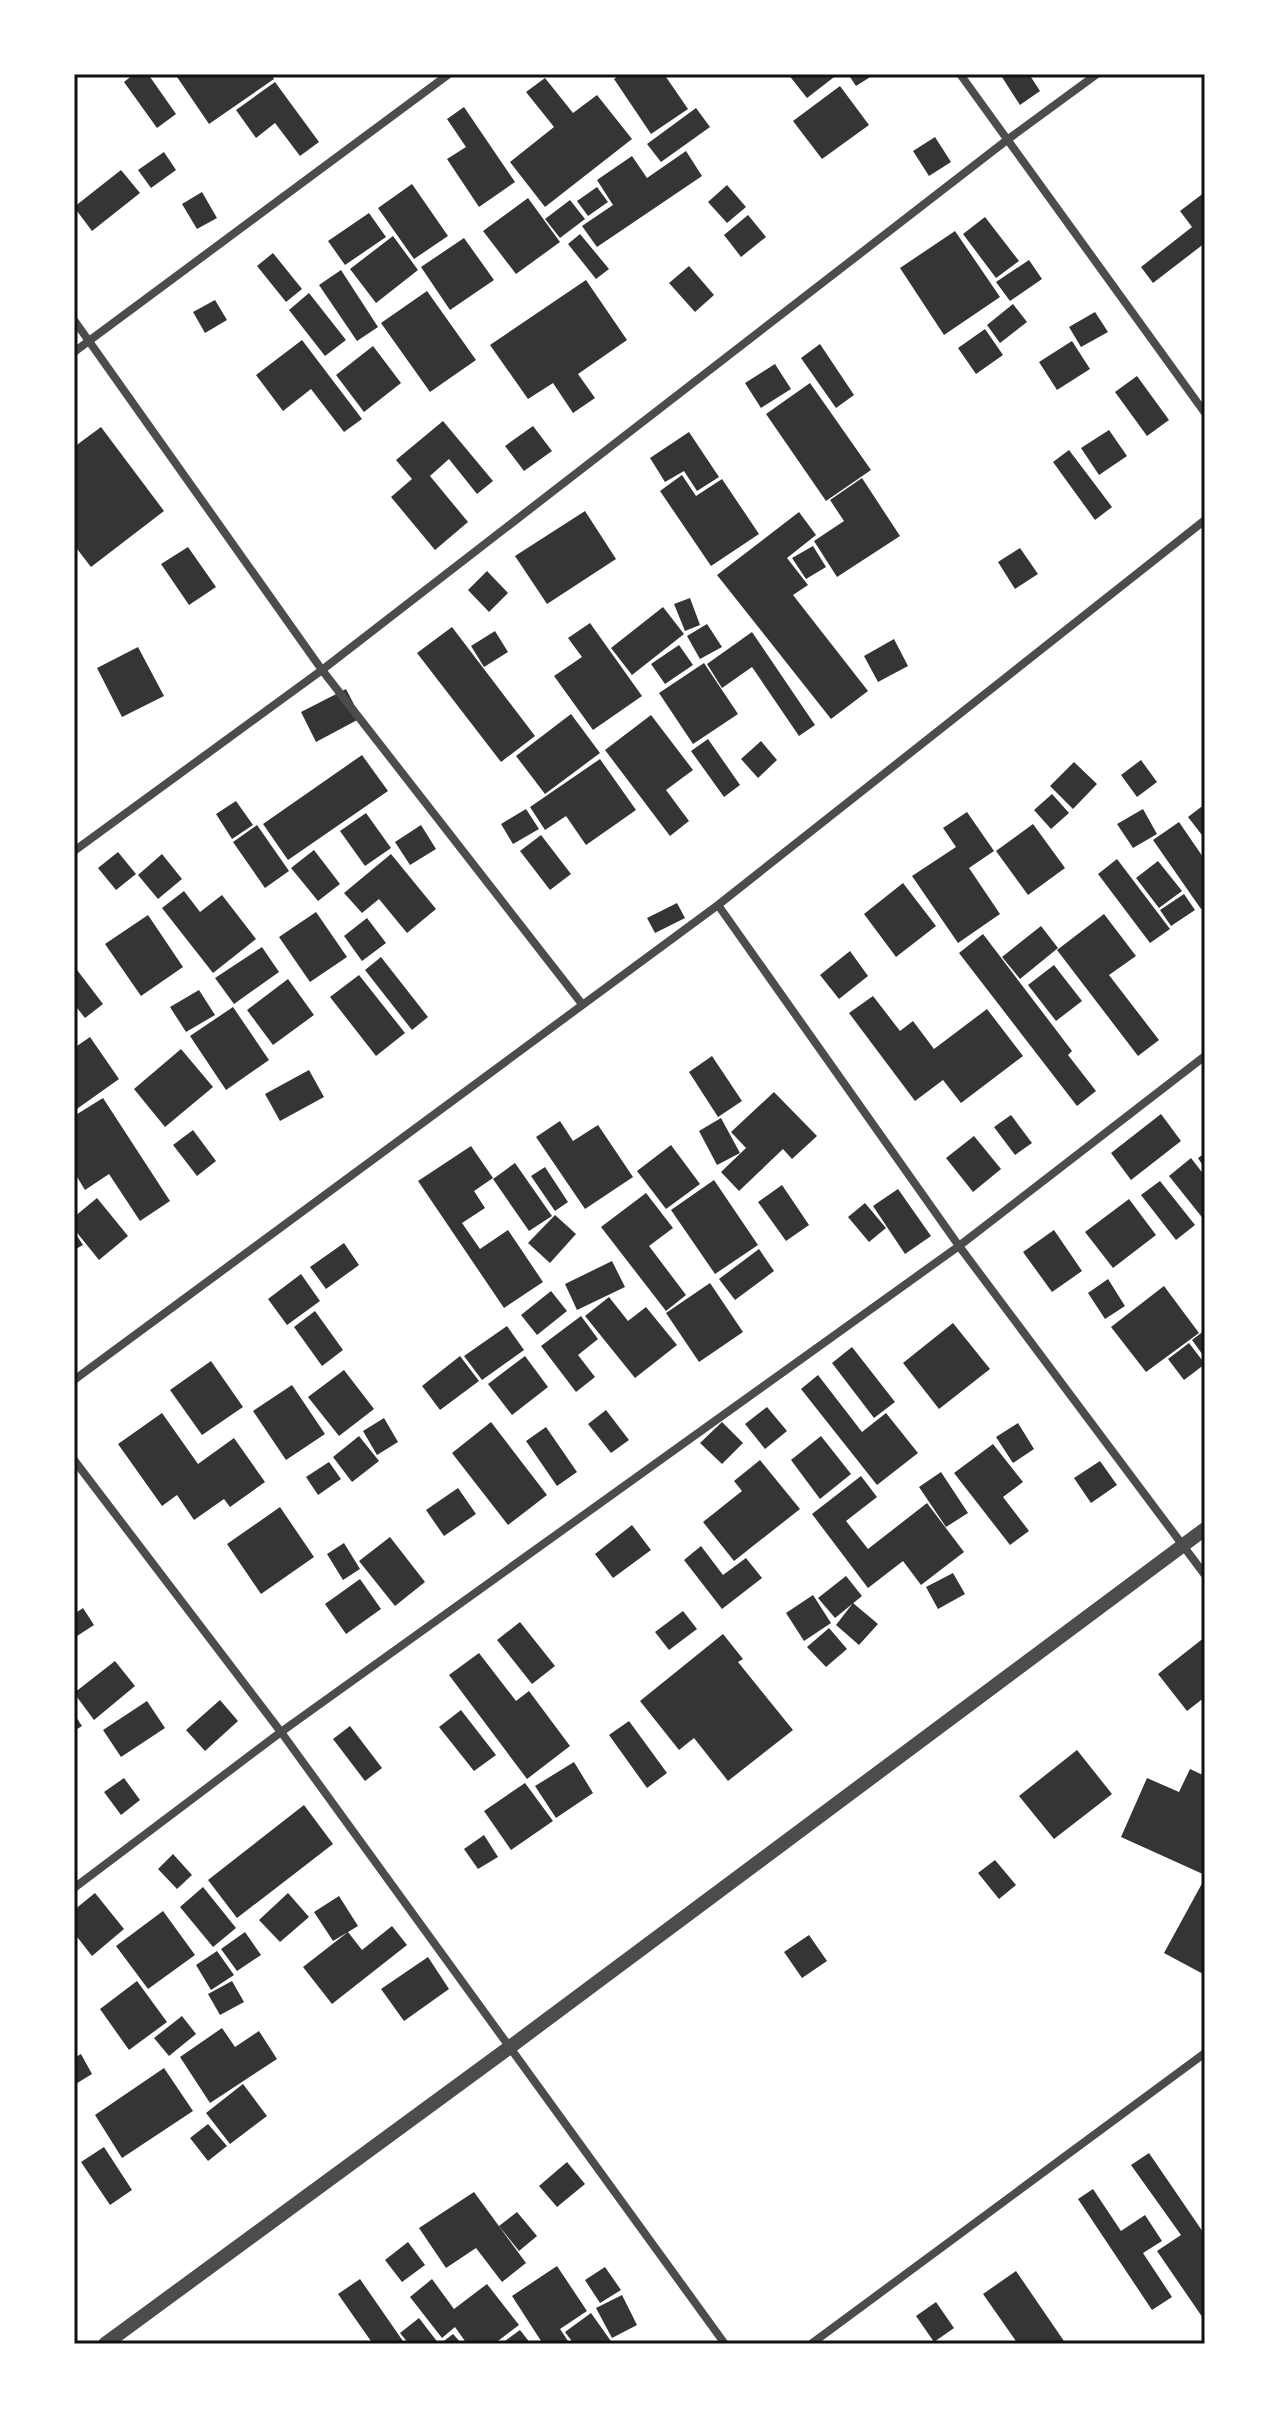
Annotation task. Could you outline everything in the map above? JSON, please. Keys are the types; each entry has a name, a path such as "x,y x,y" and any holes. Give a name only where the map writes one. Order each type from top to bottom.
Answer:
{"street":[{"path":"74,352 449,74"},
{"path":"960,74 1205,413"},
{"path":"74,851 322,670 1007,140 1097,74"},
{"path":"74,320 322,670 582,1004"},
{"path":"74,1380 718,905 1205,520"},
{"path":"718,905 959,1246 1205,1575"},
{"path":"74,1888 281,1732 959,1246 1205,1056"},
{"path":"74,1460 281,1732 725,2344"},
{"path":"105,2344 510,2047 1205,1529"},
{"path":"811,2344 1205,2053"}],"building":[{"path":"134,74 148,74 176,114 157,128 124,82"},
{"path":"175,74 271,74 274,79 209,124"},
{"path":"621,74 664,74 688,109 651,134 614,79"},
{"path":"788,74 838,74 807,98"},
{"path":"848,74 875,74 856,86"},
{"path":"1000,74 1029,74 1040,91 1020,105"},
{"path":"545,78 573,113 597,95 632,139 545,207 510,162 554,127 526,92"},
{"path":"275,82 319,142 300,156 275,123 256,138 236,110"},
{"path":"840,86 869,125 822,159 793,121"},
{"path":"464,107 515,182 479,207 447,159 466,147 447,119"},
{"path":"696,108 710,127 661,162 647,144"},
{"path":"935,137 951,162 929,176 913,151"},
{"path":"686,151 702,176 597,247 582,226 613,205 597,180 632,156 647,178"},
{"path":"164,152 176,170 151,188 138,170"},
{"path":"121,170 140,193 92,231 74,207"},
{"path":"412,184 448,236 414,259 378,208"},
{"path":"727,185 746,207 727,223 708,202"},
{"path":"597,187 608,202 588,216 577,201"},
{"path":"202,192 217,218 197,229 182,204"},
{"path":"1205,192 1205,243 1153,283 1141,267 1192,227 1180,211"},
{"path":"528,198 560,242 516,274 483,231"},
{"path":"570,200 585,219 560,238 545,219"},
{"path":"369,213 386,237 345,265 328,241"},
{"path":"748,215 766,237 741,257 724,235"},
{"path":"985,217 1019,261 996,278 963,234"},
{"path":"955,231 1000,297 944,335 900,268"},
{"path":"580,234 609,269 596,279 568,244"},
{"path":"393,236 418,270 376,303 350,269"},
{"path":"464,238 494,280 450,310 421,267"},
{"path":"273,253 302,289 286,302 257,266"},
{"path":"1029,260 1042,279 1010,301 996,282"},
{"path":"689,266 714,295 695,312 669,283"},
{"path":"341,270 378,327 357,341 319,285"},
{"path":"586,280 627,340 578,374 595,398 573,413 553,383 528,399 490,345"},
{"path":"427,291 476,360 430,392 381,323"},
{"path":"309,293 346,340 325,356 289,310"},
{"path":"215,300 227,320 205,333 193,312"},
{"path":"1013,304 1027,322 1000,343 987,325"},
{"path":"1095,312 1108,332 1081,347 1069,327"},
{"path":"985,329 1003,355 976,374 958,348"},
{"path":"302,340 362,419 344,432 311,389 283,411 256,375"},
{"path":"1072,341 1090,369 1057,390 1039,362"},
{"path":"820,344 854,395 836,408 801,358"},
{"path":"373,346 401,383 364,412 336,375"},
{"path":"775,364 791,389 761,408 745,383"},
{"path":"1137,376 1169,420 1147,436 1115,392"},
{"path":"810,383 871,470 826,501 766,414"},
{"path":"443,421 493,481 477,494 449,459 430,476 468,522 435,550 391,497 412,479 396,460"},
{"path":"533,426 552,451 524,471 505,446"},
{"path":"101,427 164,511 91,567 74,545 74,447"},
{"path":"1109,430 1127,456 1099,475 1081,448"},
{"path":"689,432 719,477 697,491 684,471 665,482 650,458"},
{"path":"1069,450 1112,507 1095,520 1053,462"},
{"path":"682,475 696,496 722,479 759,534 711,566 660,491"},
{"path":"862,478 900,536 837,577 814,541 844,521 830,500"},
{"path":"585,511 616,559 547,604 515,556"},
{"path":"799,512 816,535 787,558 808,585 793,595 868,691 831,719 717,575"},
{"path":"813,546 826,567 806,579 792,558"},
{"path":"188,547 216,587 189,605 161,564"},
{"path":"1020,548 1038,574 1015,589 998,562"},
{"path":"487,571 508,593 489,612 468,590"},
{"path":"690,598 700,625 685,631 674,604"},
{"path":"663,607 684,634 632,675 611,648"},
{"path":"590,623 642,696 593,730 554,676 582,657 568,638"},
{"path":"707,624 722,647 700,659 687,636"},
{"path":"452,627 535,736 501,762 417,653"},
{"path":"495,631 508,652 484,667 471,646"},
{"path":"752,632 815,725 799,736 752,667 722,688 707,664"},
{"path":"894,639 908,666 878,682 864,656"},
{"path":"679,645 693,665 665,684 651,664"},
{"path":"138,647 164,696 122,717 97,668"},
{"path":"704,663 738,714 693,744 659,693"},
{"path":"346,689 361,718 316,742 301,712"},
{"path":"571,714 600,753 545,794 516,756"},
{"path":"651,715 693,770 666,790 689,821 670,836 605,750"},
{"path":"708,739 740,785 724,797 691,751"},
{"path":"761,741 777,760 758,778 741,759"},
{"path":"362,755 388,791 288,860 263,824"},
{"path":"600,759 636,810 586,845 566,816 545,830 530,807"},
{"path":"1141,760 1157,782 1137,797 1121,775"},
{"path":"1074,762 1097,784 1073,809 1050,786"},
{"path":"1052,794 1069,813 1051,829 1034,810"},
{"path":"236,801 253,825 232,839 216,814"},
{"path":"1205,804 1205,839 1188,817"},
{"path":"526,809 539,829 513,844 501,824"},
{"path":"1143,809 1157,834 1133,848 1117,824"},
{"path":"967,812 994,851 969,868 1000,914 958,943 912,876 956,847 943,828"},
{"path":"366,813 391,848 365,866 340,831"},
{"path":"1179,822 1205,860 1205,906 1201,909 1153,840"},
{"path":"1033,824 1065,868 1028,895 996,851"},
{"path":"257,825 289,871 265,888 233,842"},
{"path":"421,825 436,849 410,865 395,842"},
{"path":"541,835 571,874 550,890 520,851"},
{"path":"314,850 340,884 318,901 291,868"},
{"path":"118,852 136,874 116,890 98,868"},
{"path":"162,854 182,879 158,899 138,875"},
{"path":"391,854 436,909 407,933 379,899 362,913 344,893"},
{"path":"1117,859 1170,929 1150,943 1098,874"},
{"path":"1158,861 1182,891 1159,908 1136,878"},
{"path":"903,883 936,926 896,957 864,914"},
{"path":"184,891 200,912 222,895 256,939 213,973 162,908"},
{"path":"1184,894 1195,910 1171,926 1160,910"},
{"path":"677,903 685,918 655,933 647,918"},
{"path":"316,912 347,957 310,982 279,937"},
{"path":"1104,914 1136,956 1109,975 1159,1040 1138,1056 1057,950"},
{"path":"148,915 183,967 141,996 105,944"},
{"path":"367,918 386,943 362,961 344,936"},
{"path":"1041,926 1058,948 1020,979 1002,957"},
{"path":"983,934 1072,1051 1068,1055 1096,1091 1077,1106 959,953"},
{"path":"262,947 279,972 234,1004 215,978"},
{"path":"850,951 868,976 839,999 820,975"},
{"path":"381,957 428,1017 412,1030 365,970"},
{"path":"1054,965 1082,1001 1056,1021 1028,985"},
{"path":"74,966 103,1004 85,1018 74,1004"},
{"path":"359,975 405,1033 376,1056 330,997"},
{"path":"288,979 314,1015 273,1045 247,1010"},
{"path":"199,990 215,1015 186,1032 170,1007"},
{"path":"873,996 900,1031 913,1021 934,1049 987,1009 1023,1056 961,1103 943,1080 915,1101 849,1013"},
{"path":"233,1007 269,1060 226,1090 190,1036"},
{"path":"90,1037 119,1079 74,1111 74,1048"},
{"path":"181,1049 213,1087 165,1127 134,1089"},
{"path":"712,1056 742,1101 718,1117 689,1072"},
{"path":"309,1070 324,1097 280,1121 265,1094"},
{"path":"774,1092 817,1136 792,1159 783,1149 739,1191 721,1172 746,1148 731,1132"},
{"path":"103,1098 170,1201 140,1221 109,1174 85,1190 74,1172 74,1116"},
{"path":"1161,1114 1181,1141 1131,1180 1111,1153"},
{"path":"1011,1115 1032,1143 1015,1155 994,1127"},
{"path":"721,1118 740,1153 717,1165 699,1131"},
{"path":"560,1121 573,1141 598,1125 633,1177 585,1209 536,1137"},
{"path":"193,1130 216,1161 197,1176 173,1145"},
{"path":"974,1136 1001,1169 973,1192 946,1158"},
{"path":"671,1145 700,1184 666,1209 637,1171"},
{"path":"471,1146 493,1178 474,1191 485,1208 462,1223 480,1249 508,1230 543,1282 504,1308 418,1181"},
{"path":"1205,1153 1205,1169 1198,1158"},
{"path":"1191,1158 1205,1176 1205,1221 1169,1176"},
{"path":"515,1163 552,1216 529,1231 493,1179"},
{"path":"545,1167 568,1202 555,1211 531,1176"},
{"path":"714,1180 758,1245 715,1274 671,1210"},
{"path":"1160,1181 1195,1225 1176,1240 1141,1195"},
{"path":"782,1185 809,1225 786,1241 758,1202"},
{"path":"898,1189 931,1236 905,1254 873,1206"},
{"path":"646,1193 673,1228 649,1246 686,1295 666,1311 601,1227"},
{"path":"97,1198 128,1236 99,1260 74,1229 74,1217"},
{"path":"1129,1199 1156,1235 1113,1268 1085,1232"},
{"path":"865,1203 886,1228 869,1242 848,1217"},
{"path":"555,1215 576,1234 550,1263 528,1243"},
{"path":"1054,1230 1082,1271 1052,1292 1023,1252"},
{"path":"74,1231 83,1245 74,1250"},
{"path":"344,1243 359,1265 326,1289 310,1267"},
{"path":"759,1249 774,1271 735,1300 719,1279"},
{"path":"612,1261 625,1287 577,1310 565,1284"},
{"path":"301,1274 320,1301 287,1325 268,1299"},
{"path":"1108,1279 1125,1306 1105,1319 1088,1293"},
{"path":"710,1283 743,1332 699,1362 666,1313"},
{"path":"1164,1286 1199,1333 1146,1372 1111,1327"},
{"path":"551,1291 567,1311 537,1335 521,1315"},
{"path":"609,1297 628,1321 646,1307 677,1345 635,1378 585,1316"},
{"path":"315,1311 343,1350 322,1366 294,1327"},
{"path":"581,1316 598,1339 578,1355 595,1377 576,1392 541,1346"},
{"path":"953,1323 990,1369 939,1409 903,1363"},
{"path":"507,1326 524,1350 482,1380 464,1356"},
{"path":"1205,1330 1205,1358 1192,1340"},
{"path":"1189,1343 1205,1364 1184,1380 1168,1359"},
{"path":"852,1347 895,1402 874,1418 832,1363"},
{"path":"460,1356 479,1381 440,1410 422,1386"},
{"path":"525,1356 548,1387 512,1415 488,1384"},
{"path":"211,1361 243,1407 202,1435 170,1390"},
{"path":"344,1370 374,1409 339,1436 308,1397"},
{"path":"818,1375 862,1432 886,1413 918,1453 877,1485 801,1389"},
{"path":"292,1385 325,1434 286,1460 253,1411"},
{"path":"767,1407 787,1431 765,1449 745,1424"},
{"path":"606,1410 629,1440 611,1453 588,1424"},
{"path":"162,1413 198,1464 234,1438 265,1482 230,1507 224,1499 194,1520 177,1495 162,1506 118,1444"},
{"path":"384,1418 398,1442 377,1455 363,1431"},
{"path":"491,1422 547,1495 508,1525 452,1453"},
{"path":"722,1422 743,1443 722,1464 700,1443"},
{"path":"1018,1423 1034,1449 1013,1463 996,1437"},
{"path":"546,1427 577,1472 557,1486 526,1441"},
{"path":"359,1436 379,1461 352,1482 333,1457"},
{"path":"821,1436 851,1474 820,1499 791,1460"},
{"path":"993,1444 1023,1482 1003,1497 1029,1531 1010,1545 954,1473"},
{"path":"760,1460 800,1509 734,1561 703,1522 742,1491 734,1481"},
{"path":"1100,1461 1117,1485 1091,1503 1074,1478"},
{"path":"329,1462 341,1479 318,1495 306,1477"},
{"path":"941,1472 968,1513 946,1527 919,1487"},
{"path":"861,1476 877,1497 846,1521 868,1549 927,1503 964,1552 921,1585 903,1561 868,1588 812,1514"},
{"path":"458,1488 476,1514 444,1536 426,1510"},
{"path":"280,1507 314,1557 261,1594 227,1544"},
{"path":"632,1525 651,1550 613,1578 595,1554"},
{"path":"390,1537 425,1582 395,1606 359,1561"},
{"path":"344,1543 360,1569 343,1580 327,1554"},
{"path":"701,1546 723,1575 746,1558 762,1578 722,1609 684,1560"},
{"path":"953,1573 965,1594 938,1609 926,1587"},
{"path":"846,1576 862,1596 835,1618 818,1598"},
{"path":"360,1579 381,1609 346,1634 325,1604"},
{"path":"813,1595 831,1623 804,1641 786,1613"},
{"path":"853,1603 878,1624 859,1645 836,1625"},
{"path":"83,1608 94,1625 74,1638 74,1614"},
{"path":"683,1611 697,1629 669,1650 655,1632"},
{"path":"520,1622 555,1666 532,1684 497,1640"},
{"path":"829,1628 847,1649 826,1667 807,1647"},
{"path":"723,1634 743,1659 738,1662 793,1730 728,1781 694,1738 679,1750 640,1701"},
{"path":"1205,1637 1205,1697 1187,1711 1158,1674"},
{"path":"479,1653 516,1701 529,1691 570,1746 527,1779 449,1675"},
{"path":"115,1661 135,1686 94,1720 74,1693"},
{"path":"220,1700 238,1721 205,1751 186,1730"},
{"path":"147,1701 165,1728 121,1757 103,1730"},
{"path":"461,1710 496,1755 474,1771 439,1727"},
{"path":"74,1714 82,1726 74,1731"},
{"path":"629,1721 667,1773 647,1788 609,1735"},
{"path":"350,1726 382,1768 365,1781 333,1739"},
{"path":"1077,1750 1112,1794 1054,1839 1019,1796"},
{"path":"574,1762 593,1793 556,1818 535,1786"},
{"path":"1190,1769 1205,1776 1205,1875 1121,1837 1147,1778 1179,1792"},
{"path":"124,1778 140,1800 121,1815 104,1792"},
{"path":"525,1783 553,1821 511,1850 484,1811"},
{"path":"304,1805 333,1844 237,1918 208,1880"},
{"path":"484,1835 498,1857 478,1869 464,1849"},
{"path":"173,1854 192,1875 177,1889 158,1869"},
{"path":"995,1860 1016,1885 999,1899 978,1873"},
{"path":"1205,1878 1205,1975 1164,1953"},
{"path":"203,1887 236,1928 213,1947 180,1907"},
{"path":"95,1893 124,1929 92,1956 74,1933 74,1910"},
{"path":"288,1893 309,1917 280,1942 259,1920"},
{"path":"339,1896 358,1926 333,1941 314,1912"},
{"path":"163,1911 195,1955 148,1989 116,1946"},
{"path":"392,1926 407,1945 332,2004 303,1967 348,1932 362,1950"},
{"path":"245,1932 261,1955 237,1971 221,1949"},
{"path":"809,1935 827,1961 802,1978 784,1952"},
{"path":"217,1951 234,1975 211,1990 196,1965"},
{"path":"428,1957 449,1989 404,2021 381,1989"},
{"path":"137,1981 167,2022 129,2050 100,2009"},
{"path":"232,1981 244,2002 220,2015 208,1994"},
{"path":"182,2016 196,2034 169,2056 154,2038"},
{"path":"222,2028 235,2047 259,2031 277,2059 210,2103 180,2057"},
{"path":"81,2054 92,2074 74,2085 74,2058"},
{"path":"164,2068 193,2111 122,2158 95,2115"},
{"path":"243,2084 267,2116 230,2144 206,2113"},
{"path":"208,2124 227,2146 208,2161 190,2138"},
{"path":"104,2147 132,2190 110,2205 81,2162"},
{"path":"1149,2153 1205,2235 1205,2321 1157,2251 1181,2235 1131,2165"},
{"path":"567,2162 585,2184 557,2207 539,2186"},
{"path":"1093,2189 1121,2231 1145,2215 1162,2241 1143,2253 1172,2297 1152,2310 1078,2199"},
{"path":"474,2192 526,2263 502,2282 476,2248 446,2268 419,2228"},
{"path":"517,2212 537,2236 519,2251 499,2226"},
{"path":"408,2242 425,2265 402,2282 385,2260"},
{"path":"557,2266 587,2311 560,2329 570,2344 543,2344 512,2296"},
{"path":"605,2267 621,2290 600,2303 585,2280"},
{"path":"1016,2271 1066,2344 1018,2344 983,2294"},
{"path":"360,2279 405,2344 373,2344 338,2294"},
{"path":"432,2279 454,2309 487,2284 519,2325 494,2344 467,2344 455,2327 442,2338 410,2297"},
{"path":"622,2295 637,2325 612,2338 596,2308"},
{"path":"936,2302 954,2328 934,2342 916,2316"},
{"path":"591,2313 613,2344 574,2344 565,2332"},
{"path":"419,2318 439,2344 409,2344 400,2333"},
{"path":"520,2330 531,2344 501,2344"},
{"path":"453,2334 462,2344 440,2344"}]}
